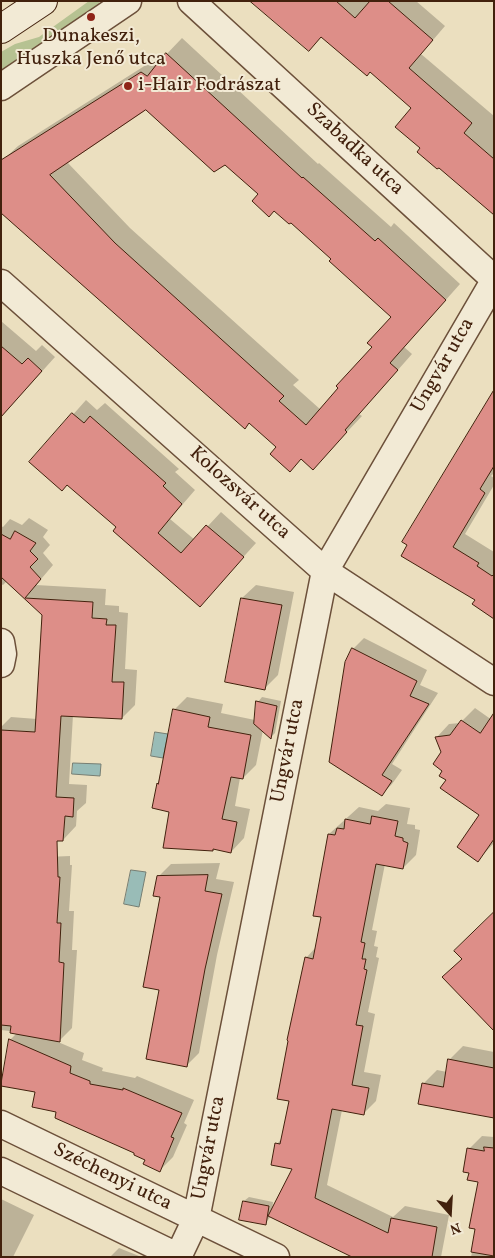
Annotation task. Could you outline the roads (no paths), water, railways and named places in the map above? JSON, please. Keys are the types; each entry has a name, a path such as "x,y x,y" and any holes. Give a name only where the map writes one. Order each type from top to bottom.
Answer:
{"street":[{"path":"1,29 43,1"},
{"path":"1,87 128,1"},
{"name":"Szabadka utca","path":"191,1 494,280"},
{"name":"Ungvár utca","path":"178,1256 196,1218 325,571 494,280"},
{"name":"Kolozsvár utca","path":"1,283 325,571 494,682"},
{"path":"1,642 3,654 1,664"},
{"name":"Széchenyi utca","path":"1,1124 276,1257"},
{"name":"Széchenyi utca","path":"1,1171 178,1256"}],"water":[{"path":"155,732 168,734 163,758 151,756"},
{"path":"73,763 101,764 100,776 72,774"},
{"path":"131,870 146,872 139,907 124,904"}],"place":[{"name":"Dunakeszi, Huszka Jenő utca","path":"91,17"},
{"name":"i-Hair Fodrászat","path":"128,86"}]}
